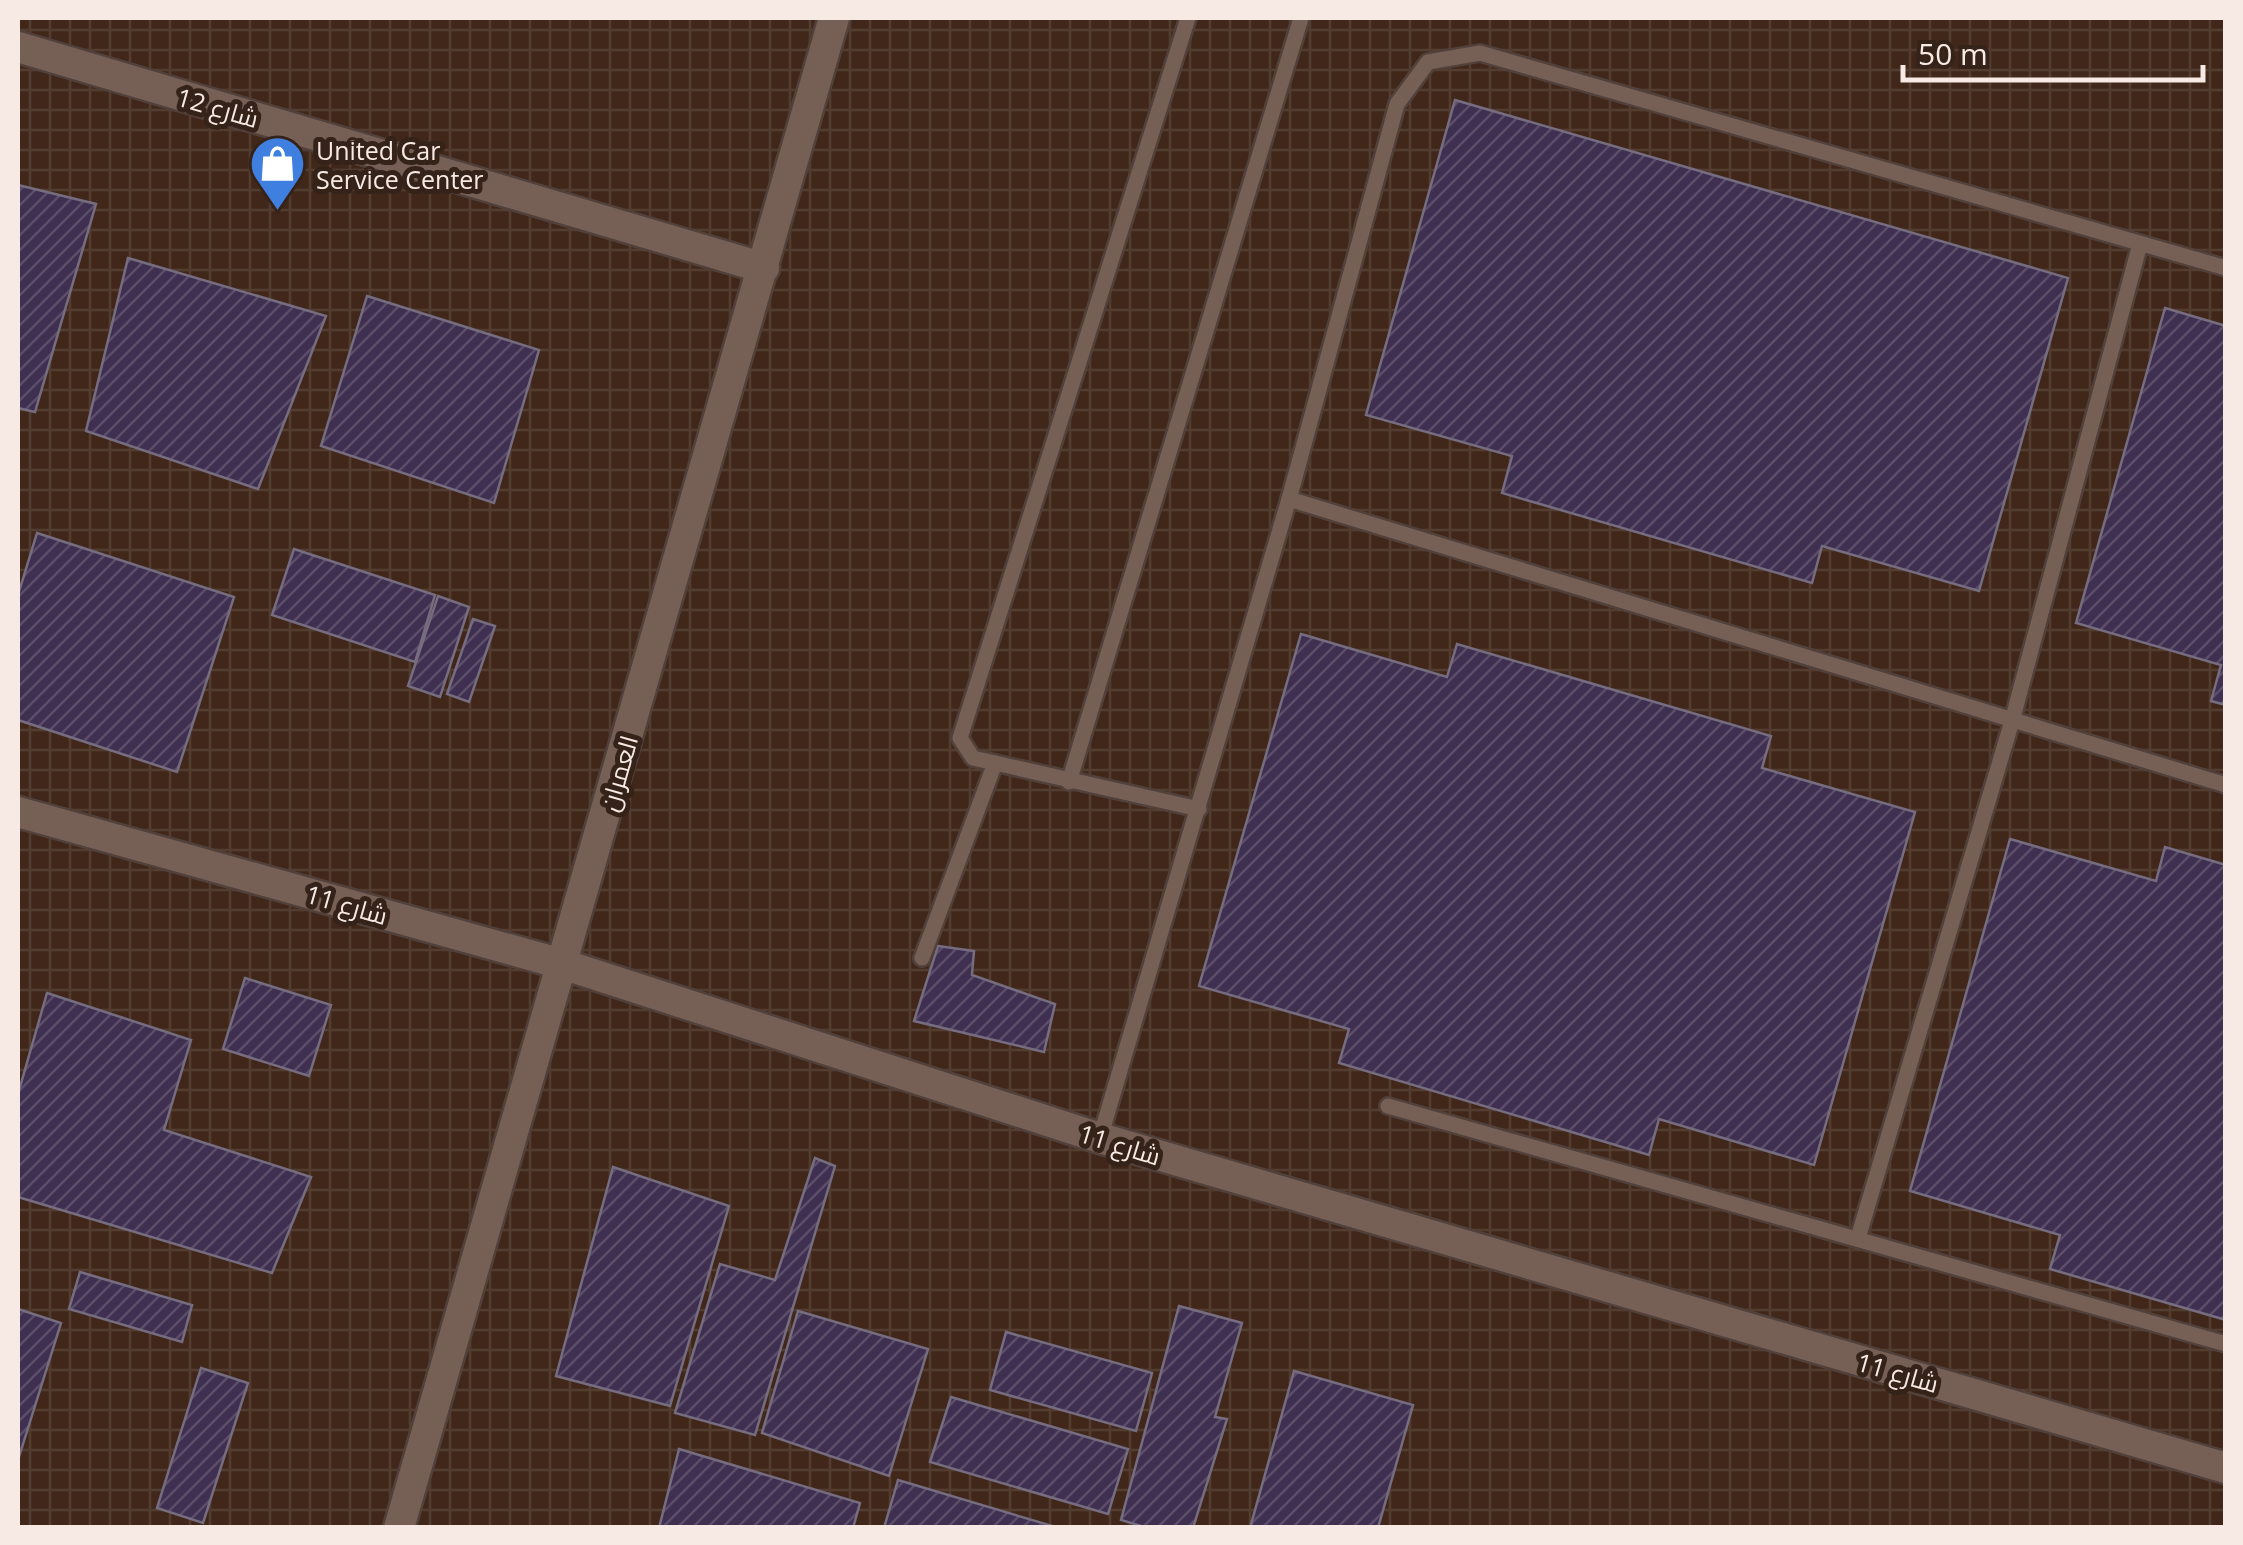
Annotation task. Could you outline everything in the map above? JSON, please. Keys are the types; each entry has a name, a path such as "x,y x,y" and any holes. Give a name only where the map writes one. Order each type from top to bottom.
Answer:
{"street":[{"name":"العمران","path":"399,1528 834,18"},
{"name":"شارع 12","path":"18,47 764,268"},
{"name":"شارع 11","path":"18,812 562,964 1100,1138 2226,1468"}],"lane":[{"path":"1188,18 960,738 972,758 1199,809"},
{"path":"1069,782 1301,18"},
{"path":"1100,1138 1199,809 1397,104 1428,62 1480,53 2226,268"},
{"path":"1858,1238 2012,721 2140,244"},
{"path":"1288,499 2226,785"},
{"path":"922,958 995,763"},
{"path":"1388,1106 2226,1344"}],"shaded area":[{"path":"18,18 2225,18 2225,1527 18,1527"}],"building":[{"path":"1455,100 2068,278 1979,591 1822,546 1812,583 1502,493 1512,456 1366,415"},
{"path":"18,185 96,204 35,412 18,408"},
{"path":"128,258 326,316 258,489 86,431"},
{"path":"367,296 539,350 494,503 321,446"},
{"path":"2165,308 2226,326 2226,705 2211,701 2221,665 2076,623"},
{"path":"37,533 234,597 177,772 18,720 18,595"},
{"path":"294,549 435,595 415,662 272,615"},
{"path":"438,596 469,607 440,697 408,686"},
{"path":"473,619 495,626 469,702 447,694"},
{"path":"1301,634 1447,677 1457,644 1771,736 1762,768 1915,812 1814,1165 1659,1119 1649,1155 1339,1063 1349,1029 1199,986"},
{"path":"2010,839 2156,881 2165,847 2226,865 2226,1320 2050,1269 2060,1235 1910,1191"},
{"path":"938,946 974,951 972,975 1055,1004 1044,1052 914,1021"},
{"path":"245,978 331,1005 309,1076 223,1049"},
{"path":"47,993 191,1040 164,1130 311,1177 272,1273 18,1197 18,1094"},
{"path":"815,1158 835,1166 755,1435 675,1413 720,1264 775,1280"},
{"path":"613,1167 729,1206 670,1406 556,1376"},
{"path":"80,1272 192,1305 182,1342 69,1309"},
{"path":"1179,1306 1242,1323 1215,1417 1227,1419 1193,1528 1148,1528 1121,1520"},
{"path":"18,1309 61,1323 18,1460"},
{"path":"798,1311 928,1349 889,1476 762,1433"},
{"path":"1006,1332 1152,1373 1136,1431 990,1390"},
{"path":"201,1368 248,1383 203,1523 157,1508"},
{"path":"1294,1371 1413,1405 1378,1528 1250,1528"},
{"path":"951,1397 1128,1449 1108,1514 930,1462"},
{"path":"679,1449 860,1503 853,1528 659,1528"},
{"path":"898,1480 1059,1528 884,1528"}],"place":[{"name":"United Car Service Center","path":"277,213"}]}
